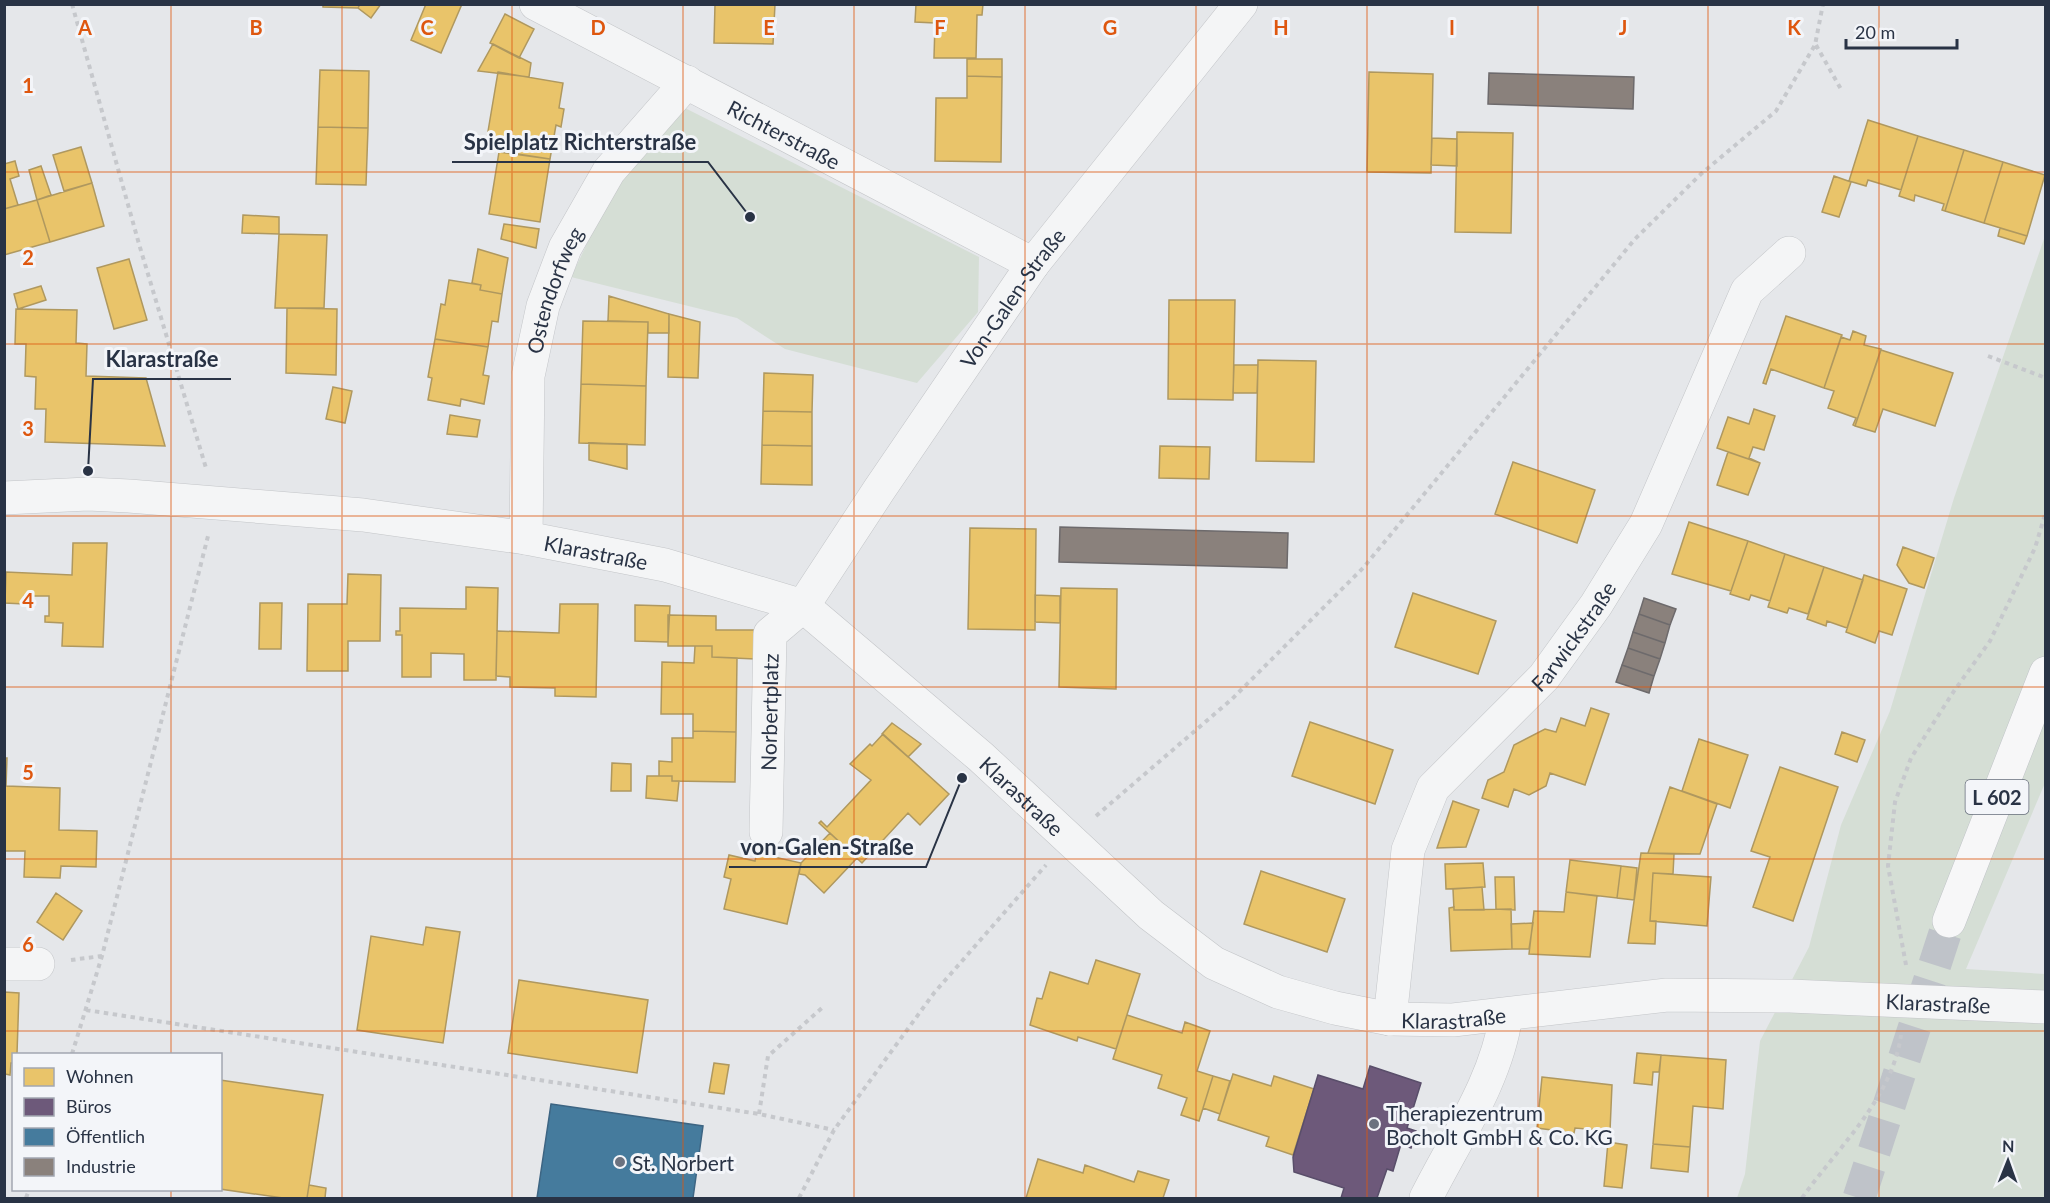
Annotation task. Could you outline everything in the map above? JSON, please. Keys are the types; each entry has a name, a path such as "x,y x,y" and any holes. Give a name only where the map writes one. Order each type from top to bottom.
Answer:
{"main road":[{"name":"L 602","path":"1949,921 2046,674"}],"street":[{"name":"Richterstraße","path":"536,4 1033,264"},
{"name":"Von-Galen-Straße","path":"803,606 1033,264 1241,4"},
{"name":"Ostendorfweg","path":"526,538 528,376 543,306 565,248 609,171 687,82"},
{"name":"Farwickstraße","path":"1390,1019 1408,850 1433,788 1544,677 1596,605 1646,524 1747,291 1789,253"},
{"name":"Klarastraße","path":"4,498 88,494 363,515 526,538 664,566 803,606 942,723 1070,838 1151,915 1214,963 1278,992 1335,1008 1390,1019 1453,1020 1666,995 1790,996 2046,1007"},
{"name":"Norbertplatz","path":"766,832 770,634 803,606"},
{"path":"4,964 38,964"},
{"path":"1425,1198 1494,1065 1503,1037 1506,1015"}],"path":[{"path":"72,4 138,244 216,502 102,956 72,1053"},
{"path":"800,1198 834,1130 934,993 1070,838 1232,699 1363,568 1635,239 1701,174 1776,111 1815,45 1823,4"},
{"path":"1815,45 1842,91"},
{"path":"1988,356 2046,378"},
{"path":"1802,1198 1881,1092 1898,1056 1906,1001 1906,956 1895,917 1888,866 1895,802 1911,758 1954,691 1990,641 2034,548 2046,511"},
{"path":"759,1114 768,1056 823,1007"},
{"path":"86,1010 759,1114 834,1130"}],"shaded area":[{"path":"681,106 979,257 978,312 917,383 785,349 737,318 571,277 619,177"},
{"path":"2045,236 2045,783 1966,969 2045,974 2045,1198 1737,1198 1745,1174 1760,1041 1809,947 1841,825 1890,711 1954,498"}],"building: Wohnen":[{"path":"323,4 360,4 358,8 323,7"},
{"path":"360,4 381,4 371,18 358,8"},
{"path":"426,4 462,4 441,53 411,40"},
{"path":"715,4 775,4 773,44 714,43"},
{"path":"916,4 983,4 982,15 977,15 976,58 934,58 935,23 915,22"},
{"path":"505,14 534,29 519,58 490,43"},
{"path":"493,44 531,63 529,77 478,71"},
{"path":"967,59 1002,59 1002,77 967,76"},
{"path":"320,70 369,71 368,128 318,127"},
{"path":"498,72 563,83 559,108 564,109 561,127 556,125 550,159 485,149"},
{"path":"1369,72 1433,74 1431,173 1367,172"},
{"path":"967,76 1002,77 1001,162 935,161 936,98 967,98"},
{"path":"1868,120 1918,136 1901,190 1868,180 1866,186 1849,181"},
{"path":"318,127 368,128 366,185 316,184"},
{"path":"1457,132 1513,133 1511,233 1455,232"},
{"path":"1918,136 1964,150 1945,211 1942,210 1944,204 1915,195 1914,201 1899,196"},
{"path":"1432,138 1457,139 1457,166 1431,165"},
{"path":"81,147 92,183 64,191 53,155"},
{"path":"1964,150 2003,162 1984,223 1945,211"},
{"path":"499,152 550,159 540,222 489,214"},
{"path":"15,161 19,176 10,179 18,205 4,209 4,164"},
{"path":"2003,162 2045,175 2027,236 1984,223"},
{"path":"41,166 51,195 37,200 29,170"},
{"path":"1834,176 1851,182 1839,217 1822,212"},
{"path":"92,183 104,226 50,242 37,200"},
{"path":"37,200 50,242 4,255 4,209"},
{"path":"243,215 279,217 279,234 242,233"},
{"path":"504,224 539,229 536,248 501,239"},
{"path":"2000,228 2027,236 2024,244 1998,236"},
{"path":"279,234 327,235 324,308 275,308"},
{"path":"478,249 508,258 502,294 480,290 481,285 472,283"},
{"path":"129,259 147,320 114,329 97,268"},
{"path":"449,280 481,285 480,290 502,294 498,322 492,321 488,347 435,339 441,304 445,305"},
{"path":"41,286 46,300 18,309 14,294"},
{"path":"609,296 669,314 669,333 648,333 648,322 608,321"},
{"path":"1169,300 1235,300 1233,400 1168,399"},
{"path":"287,308 337,309 336,375 286,373"},
{"path":"16,309 77,310 76,343 87,344 86,376 146,378 165,446 45,442 46,409 35,409 36,377 25,376 26,344 15,344"},
{"path":"669,314 700,322 698,378 668,377"},
{"path":"1786,316 1842,335 1824,388 1771,369 1766,384 1763,383"},
{"path":"583,321 648,322 646,386 581,384"},
{"path":"1853,331 1866,336 1864,345 1881,349 1855,426 1853,425 1856,418 1828,408 1834,391 1824,388 1841,337 1850,340"},
{"path":"435,339 488,347 483,375 489,376 484,404 461,399 460,406 428,400 432,378 428,377"},
{"path":"1881,350 1953,373 1935,426 1883,409 1875,432 1855,426"},
{"path":"1258,360 1316,361 1314,462 1256,461"},
{"path":"1234,365 1258,365 1257,393 1233,393"},
{"path":"764,373 813,375 812,412 763,411"},
{"path":"581,384 646,386 645,445 579,443"},
{"path":"333,387 352,391 345,423 326,419"},
{"path":"1754,409 1775,416 1764,450 1753,447 1749,458 1760,463 1717,448 1728,417 1749,424"},
{"path":"763,411 812,412 812,446 762,445"},
{"path":"450,415 480,420 477,437 447,434"},
{"path":"589,443 627,444 627,469 589,460"},
{"path":"762,445 812,446 812,485 761,484"},
{"path":"1160,446 1210,447 1209,479 1159,478"},
{"path":"1728,452 1760,463 1748,495 1717,485"},
{"path":"1513,462 1595,490 1577,543 1495,514"},
{"path":"1689,522 1748,541 1731,591 1672,574"},
{"path":"970,528 1036,529 1035,630 968,629"},
{"path":"1748,541 1785,554 1770,601 1751,595 1749,600 1730,594"},
{"path":"73,543 107,543 103,647 62,646 63,623 45,622 45,616 49,616 49,596 24,596 24,604 5,603 6,572 72,575"},
{"path":"1903,547 1934,558 1924,588 1909,583 1897,565"},
{"path":"1785,554 1824,567 1808,614 1789,608 1787,613 1768,607"},
{"path":"1824,567 1863,580 1847,628 1827,621 1826,626 1807,619"},
{"path":"348,574 381,575 380,641 348,641 348,671 307,671 308,604 347,604"},
{"path":"1864,575 1907,589 1892,635 1879,631 1875,643 1846,632"},
{"path":"466,587 498,588 496,680 464,680 464,654 431,653 431,677 402,677 402,635 396,635 396,631 400,631 400,608 466,609"},
{"path":"1061,588 1117,589 1116,689 1059,687"},
{"path":"1413,593 1496,621 1478,674 1395,647"},
{"path":"1035,595 1060,596 1060,623 1035,622"},
{"path":"260,603 282,603 281,649 259,649"},
{"path":"560,604 598,604 596,697 555,696 555,688 510,687 510,677 496,676 497,631 559,633"},
{"path":"635,605 670,606 668,642 635,641"},
{"path":"668,615 716,616 716,630 755,630 755,659 712,657 712,646 668,646"},
{"path":"695,646 712,646 712,657 737,658 736,732 693,731 693,714 661,714 662,662 694,663"},
{"path":"1591,708 1609,714 1585,785 1550,773 1546,786 1529,795 1514,789 1508,807 1482,798 1488,780 1504,772 1514,745 1545,729 1556,732 1561,718 1585,726"},
{"path":"1310,722 1393,750 1375,804 1292,776"},
{"path":"892,723 921,744 908,757 882,734"},
{"path":"693,731 736,732 735,782 672,781 672,776 659,776 659,761 672,762 672,738 693,738"},
{"path":"1842,732 1865,740 1857,762 1835,754"},
{"path":"883,734 949,794 920,825 908,813 862,863 819,823 821,821 827,827 871,780 850,764"},
{"path":"1699,739 1748,755 1730,808 1682,791"},
{"path":"4,758 7,758 6,786 60,788 59,830 97,831 96,867 61,866 60,878 24,877 25,851 4,851"},
{"path":"612,763 631,764 631,791 611,791"},
{"path":"1780,767 1838,787 1793,921 1753,907 1770,857 1751,851"},
{"path":"647,776 672,776 672,781 679,781 677,801 646,798"},
{"path":"1670,787 1717,804 1700,854 1648,853"},
{"path":"1453,801 1479,810 1466,847 1437,848"},
{"path":"830,833 857,858 824,893 805,875 799,874 801,863"},
{"path":"758,848 775,852 774,857 801,863 787,924 724,909 731,879 724,877 729,855 755,861"},
{"path":"1641,853 1674,854 1673,874 1653,873 1650,921 1656,921 1655,944 1628,943"},
{"path":"1570,860 1621,866 1617,898 1566,892"},
{"path":"1483,863 1485,887 1446,889 1445,864"},
{"path":"1621,866 1637,868 1634,900 1617,898"},
{"path":"1261,871 1345,899 1327,952 1244,924"},
{"path":"1653,873 1711,877 1707,926 1650,921"},
{"path":"1495,877 1514,877 1515,910 1496,909"},
{"path":"1482,887 1484,910 1454,910 1453,889"},
{"path":"1566,892 1597,896 1590,957 1529,954 1534,911 1564,912"},
{"path":"56,893 82,911 63,940 37,922"},
{"path":"1454,907 1454,910 1511,909 1512,949 1451,951 1449,908"},
{"path":"1533,923 1529,949 1512,949 1511,924"},
{"path":"426,927 460,932 443,1043 357,1030 371,936 423,945"},
{"path":"1096,960 1140,974 1116,1049 1078,1037 1077,1041 1030,1025 1037,998 1042,999 1050,972 1088,984"},
{"path":"519,980 648,1000 637,1073 508,1053"},
{"path":"4,992 19,993 17,1053 12,1053 10,1075 5,1074"},
{"path":"1127,1015 1182,1033 1185,1022 1210,1031 1197,1071 1213,1076 1199,1121 1181,1115 1187,1098 1158,1088 1162,1075 1113,1059"},
{"path":"1637,1053 1661,1055 1659,1072 1653,1072 1652,1085 1634,1083"},
{"path":"1661,1055 1726,1060 1723,1109 1693,1106 1690,1147 1653,1144"},
{"path":"714,1063 729,1065 724,1094 709,1092"},
{"path":"1233,1074 1271,1086 1274,1076 1314,1089 1293,1155 1266,1146 1269,1137 1218,1120"},
{"path":"1213,1076 1230,1081 1220,1114 1203,1108"},
{"path":"1542,1077 1612,1085 1610,1131 1575,1128 1574,1133 1537,1128"},
{"path":"222,1080 323,1095 307,1198 283,1198 222,1189"},
{"path":"1608,1142 1627,1145 1622,1188 1604,1186"},
{"path":"1653,1144 1690,1147 1688,1172 1651,1168"},
{"path":"1038,1159 1083,1173 1085,1165 1134,1182 1138,1171 1169,1180 1163,1198 1026,1198"},
{"path":"309,1185 326,1188 325,1198 307,1198"}],"building: Büros":[{"path":"1370,1066 1421,1083 1407,1128 1416,1131 1411,1148 1401,1144 1393,1171 1387,1169 1377,1198 1341,1198 1344,1188 1294,1172 1293,1157 1318,1075 1363,1089"}],"building: Öffentlich":[{"name":"St. Norbert","path":"551,1104 703,1126 693,1198 537,1198"}],"building: Industrie":[{"path":"1489,73 1634,77 1633,109 1488,104"},
{"path":"1060,527 1288,533 1287,568 1059,562"},
{"path":"1644,598 1676,609 1670,625 1639,614"},
{"path":"1639,614 1670,625 1665,643 1633,632"},
{"path":"1633,632 1665,643 1660,659 1628,648"},
{"path":"1628,648 1660,659 1654,676 1622,665"},
{"path":"1622,665 1654,676 1649,693 1616,682"}],"tunnel":[{"path":"1859,1198 1949,921"}],"place":[{"name":"Spielplatz Richterstraße","path":"750,217"},
{"name":"Klarastraße","path":"88,471"},
{"name":"von-Galen-Straße","path":"962,778"},
{"name":"Therapiezentrum Bocholt GmbH & Co. KG","path":"1374,1124"},
{"name":"St. Norbert","path":"620,1162"}]}
